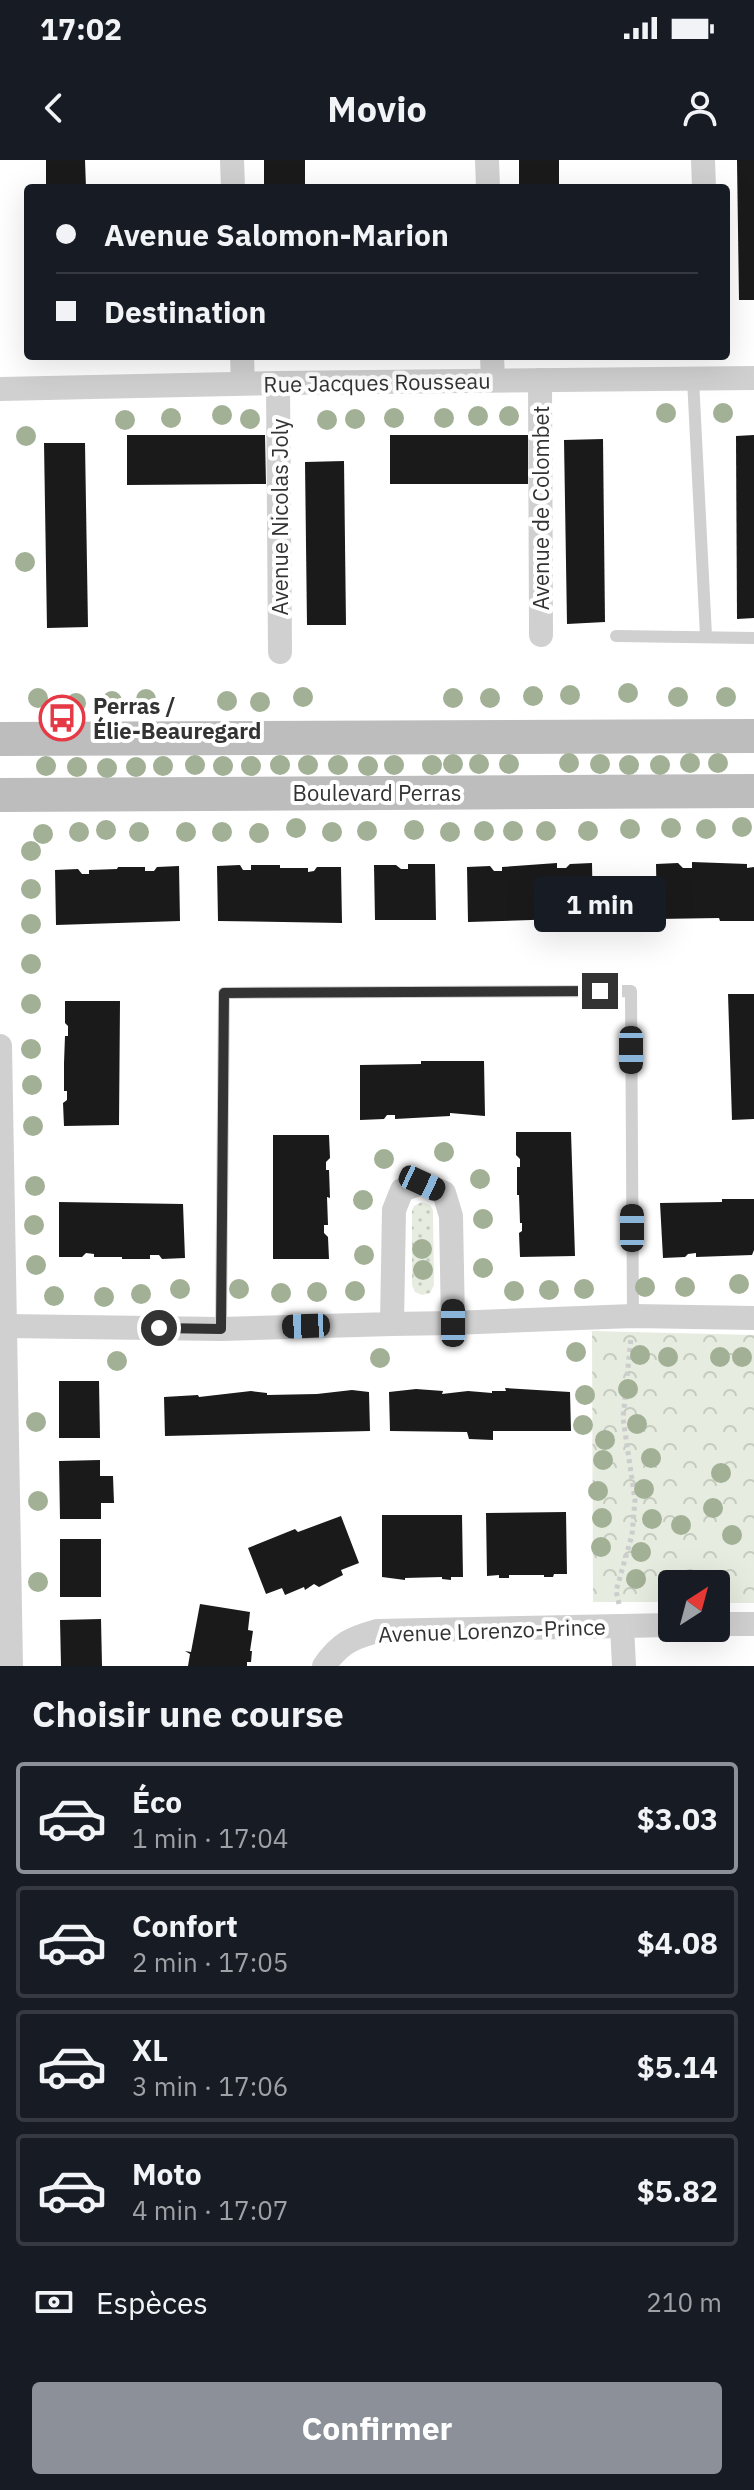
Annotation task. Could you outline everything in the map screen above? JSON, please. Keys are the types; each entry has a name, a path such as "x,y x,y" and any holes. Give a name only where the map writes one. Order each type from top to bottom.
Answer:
{"main road":[{"path":"0,739 754,736"},
{"name":"Boulevard Perras","path":"0,795 754,791"}],"street":[{"path":"232,160 233,184"},
{"path":"487,160 488,184"},
{"path":"703,160 704,184"},
{"path":"242,360 243,383"},
{"name":"Rue Jacques Rousseau","path":"0,389 278,383 492,368 540,380 704,371 754,378"},
{"name":"Avenue de Colombet","path":"540,380 541,635"},
{"name":"Avenue Nicolas Joly","path":"278,383 280,652"},
{"path":"0,1046 11,1666"},
{"path":"392,1324 394,1210 402,1190 422,1183 444,1193 451,1216 453,1323"},
{"path":"6,1326 221,1329 633,1316 754,1318"},
{"path":"730,1624 754,1624"},
{"name":"Avenue Lorenzo-Prince","path":"324,1666 336,1650 355,1637 377,1631 658,1625"},
{"path":"622,1626 624,1666"}],"lane":[{"path":"704,371 706,636"},
{"path":"616,636 754,638"},
{"path":"221,1329 224,993 631,991 633,1316"}],"path":[{"path":"622,1626 616,1591 632,1535 635,1500 623,1418 633,1316"}],"green space":[{"path":"422,1202 433,1210 434,1285 430,1293 422,1295 415,1292 412,1285 412,1211"},
{"path":"592,1331 754,1335 754,1603 730,1603 730,1570 658,1570 658,1602 593,1602"}],"building":[{"path":"46,160 85,160 86,184 46,184"},
{"path":"264,160 305,160 305,184 264,184"},
{"path":"519,160 559,160 559,184 519,184"},
{"path":"737,160 754,160 754,300 739,300"},
{"path":"127,435 265,435 266,484 127,485"},
{"path":"390,435 528,435 528,484 390,484"},
{"path":"754,435 754,618 737,619 736,436"},
{"path":"603,439 605,622 567,624 564,440"},
{"path":"44,443 85,443 88,627 47,628"},
{"path":"344,461 346,625 307,625 305,462"},
{"path":"692,862 747,864 747,868 754,867 754,921 657,919 656,864 678,863 683,868 692,868"},
{"path":"557,863 557,868 566,868 570,864 592,863 593,918 468,922 467,867 490,866 494,871 502,871 502,867"},
{"path":"408,864 435,864 436,920 375,920 374,865 396,865 408,869"},
{"path":"240,865 243,870 251,870 251,865 280,865 280,868 308,868 308,872 317,867 341,867 342,923 218,921 217,866"},
{"path":"179,866 180,921 56,925 55,870 78,869 82,874 89,874 89,870 118,867 145,867 145,871 154,871 157,867"},
{"path":"728,994 754,994 754,1119 732,1120"},
{"path":"65,1001 120,1001 119,1125 64,1126 63,1103 67,1100 67,1091 64,1091 65,1036 68,1036"},
{"path":"421,1061 484,1061 485,1116 450,1113 450,1116 395,1119 395,1115 387,1115 384,1119 360,1120 360,1065 421,1064"},
{"path":"516,1132 571,1132 575,1256 520,1257 519,1233 522,1223 517,1195 517,1167 520,1167 520,1159 516,1155"},
{"path":"273,1135 329,1135 330,1158 326,1162 326,1170 329,1170 330,1198 327,1197 328,1225 324,1225 324,1233 328,1237 329,1259 273,1259"},
{"path":"722,1199 754,1199 752,1255 696,1257 696,1253 663,1258 660,1203 722,1202"},
{"path":"59,1202 183,1204 185,1258 162,1259 159,1255 150,1255 150,1259 122,1259 94,1257 94,1254 86,1253 82,1257 59,1257"},
{"path":"59,1381 99,1381 100,1438 59,1438"},
{"path":"505,1388 570,1392 571,1431 493,1431 493,1440 469,1439 467,1432 390,1431 389,1392 416,1389 443,1391 442,1394 468,1391 492,1393 506,1391"},
{"path":"352,1390 369,1392 370,1431 165,1436 164,1397 199,1397 251,1391 267,1395"},
{"path":"100,1460 100,1476 113,1476 114,1503 101,1503 101,1519 60,1519 59,1461"},
{"path":"566,1512 567,1574 554,1574 553,1577 487,1576 486,1513"},
{"path":"382,1515 462,1515 463,1577 405,1580 382,1577"},
{"path":"341,1516 359,1563 341,1570 343,1575 319,1587 314,1584 305,1590 304,1587 285,1595 282,1588 266,1594 248,1548 295,1529 298,1532"},
{"path":"60,1539 101,1539 101,1597 60,1597"},
{"path":"200,1604 250,1612 248,1630 253,1631 252,1651 251,1662 247,1662 247,1666 188,1666 190,1654 185,1651 191,1652"},
{"path":"101,1619 102,1666 61,1666 60,1620"}],"place":[{"name":"Perras / Élie-Beauregard","path":"62,718"}],"route":[{"path":"159,1328 221,1329 224,993 600,991"}]}
